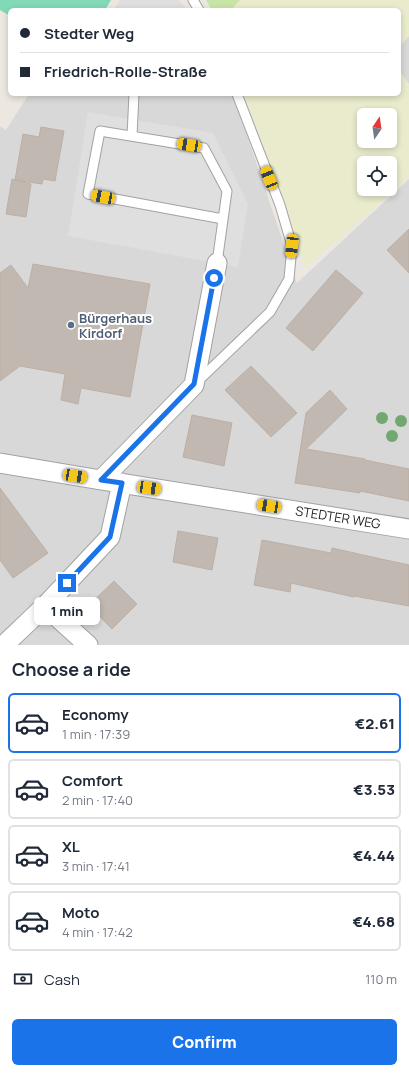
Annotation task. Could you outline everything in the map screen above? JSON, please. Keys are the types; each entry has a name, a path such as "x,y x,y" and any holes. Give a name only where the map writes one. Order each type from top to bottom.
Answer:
{"street":[{"path":"101,480 194,384 217,263"},
{"name":"STEDTER WEG","path":"0,463 409,529"},
{"path":"4,645 45,606 110,537 122,483"},
{"path":"45,606 88,645"}],"lane":[{"path":"132,136 134,96"},
{"path":"194,384 270,312 289,279 292,246 280,205 238,96"},
{"path":"217,263 227,191 204,148 100,131 88,194 223,219"}],"shaded area":[{"path":"120,0 179,0 186,8 115,8"},
{"path":"409,36 409,84 401,74 401,45"},
{"path":"28,96 234,96 297,283 391,196 397,196 397,190 409,179 409,645 0,645 0,126 6,130"},
{"path":"88,112 213,133 248,204 238,267 68,236"}],"green space":[{"path":"0,0 111,0 106,8 8,8 8,15 0,10"},
{"path":"206,0 240,0 233,8 211,8"},
{"path":"240,0 409,0 409,36 401,45 401,8 233,8"},
{"path":"401,74 409,84 409,177 397,188 397,156 357,156 357,196 387,196 305,268 245,96 401,96"}],"building":[{"path":"41,127 64,131 55,181 43,179 42,184 15,180 23,134 39,137"},
{"path":"12,179 31,184 26,217 6,214"},
{"path":"409,229 409,273 387,250"},
{"name":"Bürgerhaus Kirdorf","path":"33,264 150,284 130,397 81,388 78,404 61,400 65,374 20,366 0,381 0,273 11,265 28,288"},
{"path":"336,270 363,293 313,351 286,328"},
{"path":"251,366 297,413 271,437 225,390"},
{"path":"330,390 347,409 306,449 365,459 409,469 409,501 360,491 360,493 295,483 306,413"},
{"path":"192,415 232,423 224,466 183,457"},
{"path":"0,488 48,553 13,578 0,560"},
{"path":"178,531 218,538 212,570 173,562"},
{"path":"262,540 331,553 332,548 409,565 409,606 354,597 291,583 290,592 254,585"},
{"path":"114,581 137,604 112,629 89,605"}],"place":[{"name":"Bürgerhaus Kirdorf","path":"71,325"}],"route":[{"path":"67,583 110,537 122,483 101,480 194,384 214,278"}]}
